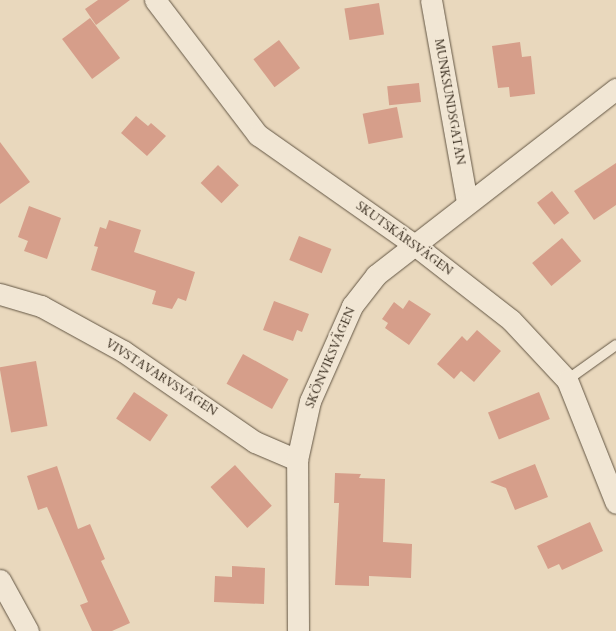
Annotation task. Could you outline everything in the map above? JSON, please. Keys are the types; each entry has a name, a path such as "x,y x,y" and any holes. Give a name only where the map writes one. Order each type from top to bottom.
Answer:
{"street":[{"name":"SKUTSKÄRSVÄGEN","path":"155,0 258,135 416,246 511,320 567,380 616,503"},
{"name":"MUNKSUNDSGATAN","path":"431,0 467,203"},
{"name":"SKÖNVIKSVÄGEN","path":"298,631 297,460 310,401 352,306 376,276 416,246 467,203 616,89"},
{"name":"VIVSTAVARVSVÄGEN","path":"0,294 41,306 123,350 255,442 297,460"},
{"path":"0,580 28,631"}],"lane":[{"path":"567,380 616,345"}],"building":[{"path":"98,0 130,0 96,25 85,9"},
{"path":"379,3 384,35 349,40 344,8"},
{"path":"90,18 120,58 92,79 62,39"},
{"path":"279,40 300,68 275,87 253,59"},
{"path":"520,42 522,57 531,56 535,94 510,97 509,87 498,88 492,46"},
{"path":"419,83 421,102 389,105 387,86"},
{"path":"397,107 403,137 369,144 363,114"},
{"path":"136,116 148,126 151,123 166,136 147,156 121,133"},
{"path":"0,142 30,182 0,204"},
{"path":"616,163 616,205 594,220 574,191"},
{"path":"218,165 239,185 221,203 201,183"},
{"path":"552,191 569,213 554,225 537,203"},
{"path":"29,206 61,218 47,259 24,251 28,241 18,237"},
{"path":"109,220 141,230 134,252 195,272 186,301 178,298 172,309 152,304 156,291 91,270 98,247 94,246 100,227 106,229"},
{"path":"299,236 331,249 322,273 289,260"},
{"path":"562,238 581,261 551,286 532,263"},
{"path":"409,300 431,314 409,345 385,328 388,323 382,319 394,302 403,309"},
{"path":"274,301 309,314 302,332 297,330 293,341 263,330"},
{"path":"477,330 501,351 474,382 461,371 454,379 437,364 462,336 467,341"},
{"path":"243,354 288,379 272,409 227,384"},
{"path":"36,361 47,426 11,432 0,367"},
{"path":"134,392 168,415 150,441 116,419"},
{"path":"539,392 550,419 499,439 488,413"},
{"path":"535,464 548,497 515,510 506,488 490,482"},
{"path":"235,465 272,506 247,528 210,487"},
{"path":"57,466 78,529 90,524 105,559 101,561 130,623 112,631 92,631 80,605 88,602 47,507 38,510 27,476"},
{"path":"335,473 361,474 359,478 385,479 383,542 412,544 411,578 369,576 369,586 335,585 339,503 334,503"},
{"path":"590,522 603,551 562,570 559,564 548,569 537,546"},
{"path":"232,566 265,568 264,604 214,602 215,576 232,577"}]}
